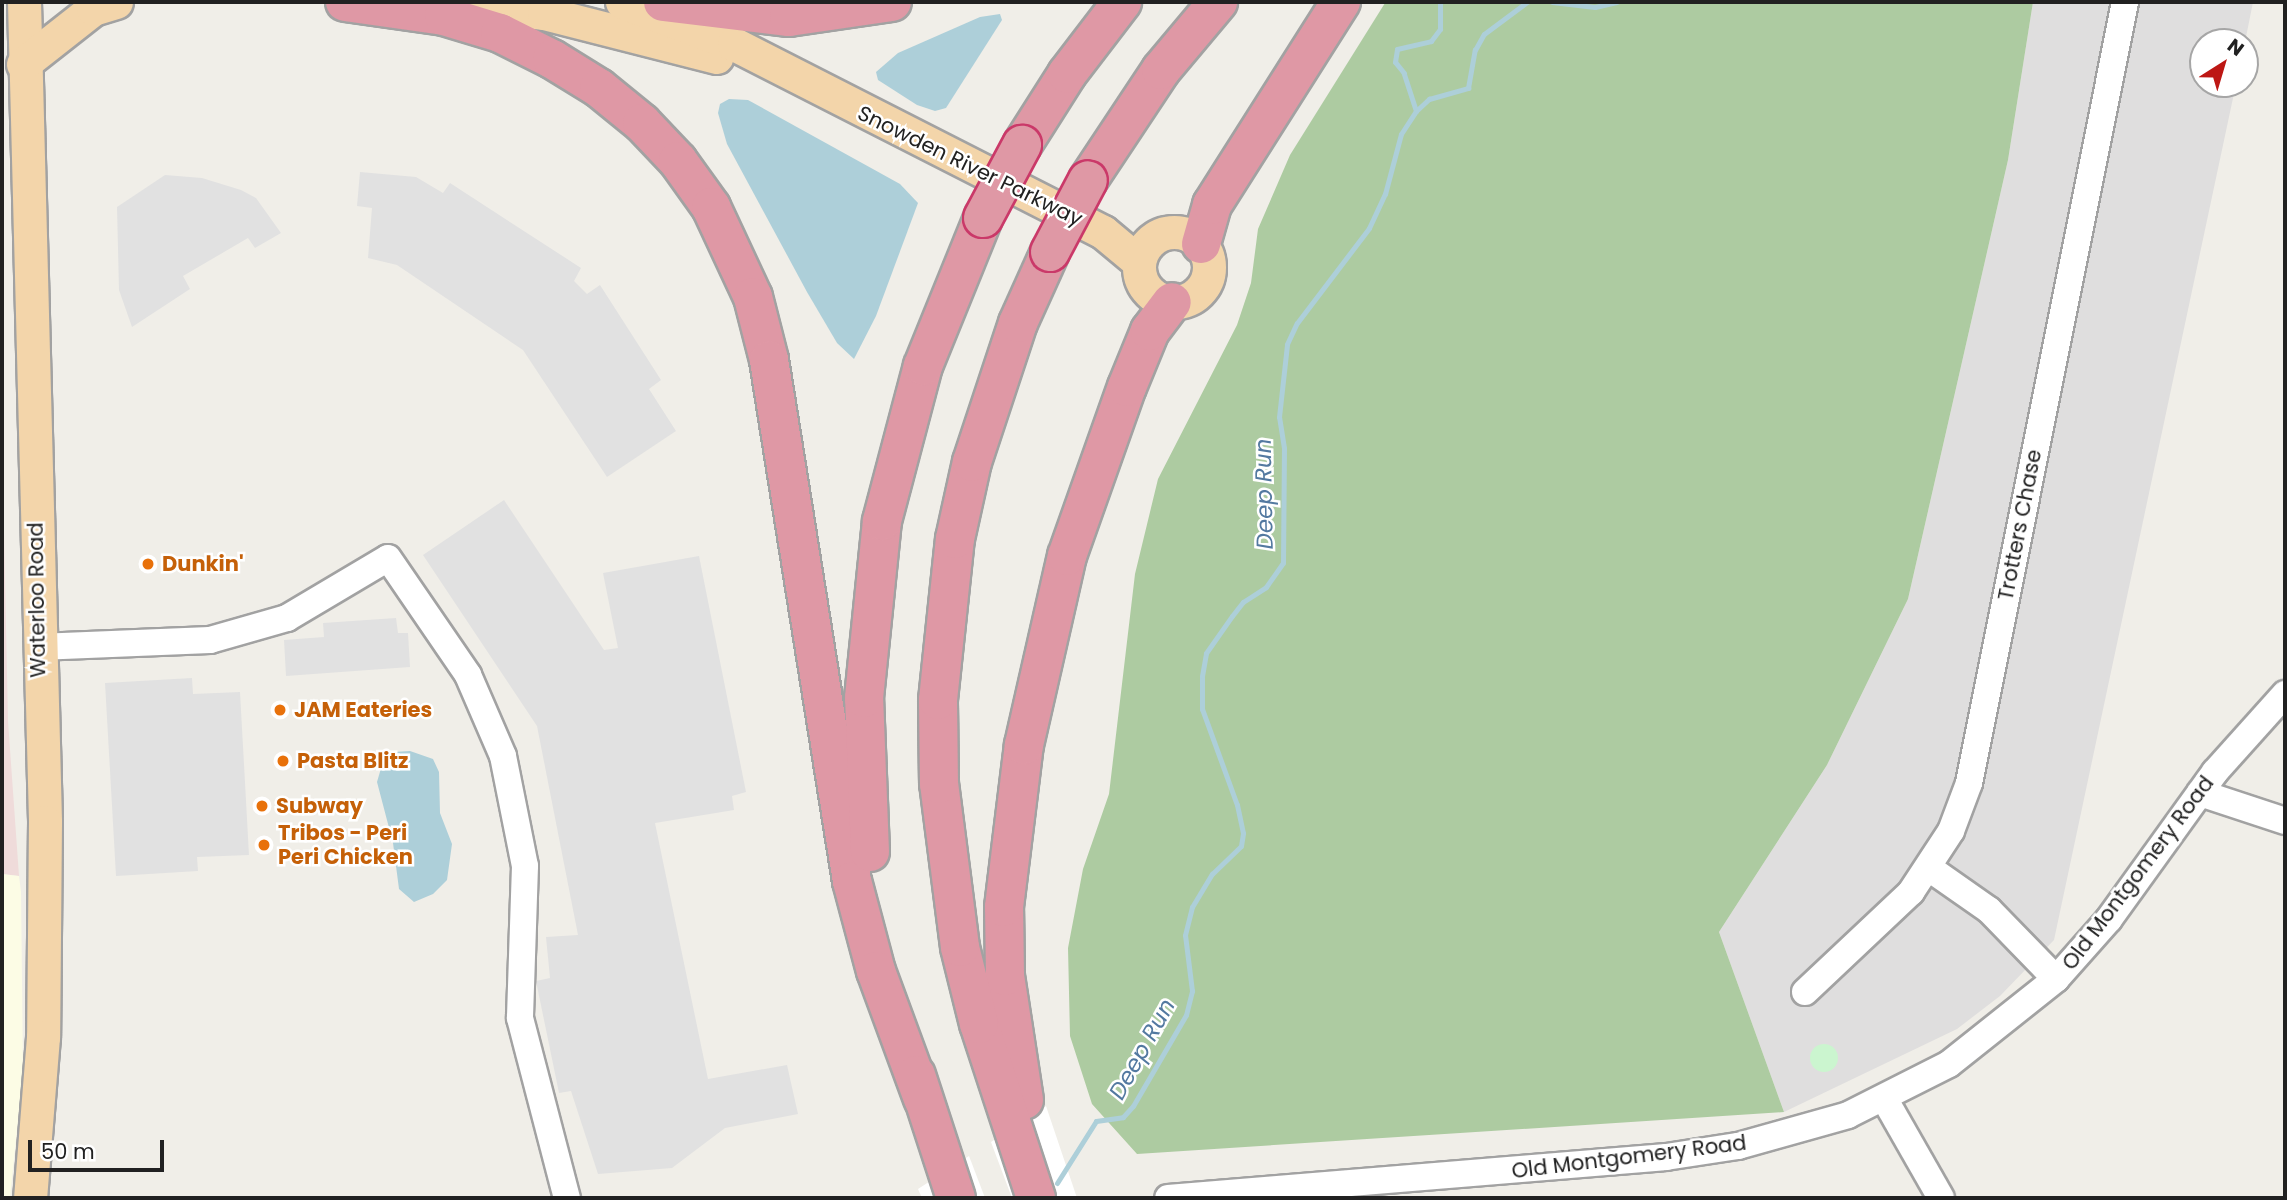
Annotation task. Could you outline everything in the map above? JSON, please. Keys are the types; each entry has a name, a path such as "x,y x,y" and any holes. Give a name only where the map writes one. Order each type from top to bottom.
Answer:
{"highway":[{"path":"345,2 444,16 500,33 552,58 599,88 642,124 678,161 711,207 753,297 769,360 852,881 876,971 951,1185"},
{"path":"663,2 789,17 892,2"},
{"path":"923,1099 888,966 872,875 864,698 882,521 901,439 928,353 983,218 1022,145 1067,74 1122,2"},
{"path":"1039,1198 1019,1124 960,947 939,784 938,700 955,540 972,462 1017,323 1050,252 1088,180 1147,89 1218,2"},
{"path":"1200,244 1205,223 1225,183 1341,2"},
{"path":"1019,1124 1005,976 1004,920 1012,825 1024,746 1071,544 1150,331 1172,302"}],"main road":[{"name":"Waterloo Road","path":"24,2 23,64 45,950 39,1107 30,1198"},
{"path":"2,37 23,64 93,9 116,2"},
{"name":"Snowden River Parkway","path":"452,2 544,13 635,34 838,100"},
{"name":"Snowden River Parkway","path":"622,2 734,44 838,100 1104,232 1146,250 1143,284 1150,293 1172,302"},
{"path":"1146,250 1181,232 1200,244 1207,254 1208,277 1194,296 1172,302"}],"street":[{"name":"Trotters Chase","path":"1805,992 1893,912 1929,868 1951,831 1969,783 2125,2"},
{"path":"38,646 181,643 231,635 287,618 388,558 468,675 503,756 524,866 520,1018 566,1198"},
{"name":"Old Montgomery Road","path":"1168,1198 1666,1157 1798,1131 1884,1098 1958,1058 2056,979 2109,919 2200,793 2285,694"},
{"path":"2200,793 2285,821"},
{"path":"1929,868 1989,910 2056,979"},
{"path":"1884,1098 1941,1198"}],"shaded area":[{"path":"2033,2 2253,2 2248,28 2189,28 2189,98 2233,98 2054,940 2000,996 1957,1029 1784,1112 1719,932 1827,765 1908,599 2008,160"},
{"path":"360,172 416,177 443,193 450,183 581,268 574,281 587,294 600,285 661,380 649,389 676,431 607,477 523,350 397,265 368,258 372,208 357,206"},
{"path":"165,175 202,178 241,190 256,198 281,233 255,248 248,238 183,276 190,289 132,327 119,290 117,207"},
{"path":"2,436 8,721 19,876 2,874"},
{"path":"504,500 604,650 618,648 603,573 699,556 746,792 732,796 734,810 655,823 708,1079 787,1065 798,1114 725,1128 672,1168 598,1174 571,1091 559,1093 536,981 550,978 546,937 578,935 537,726 423,555"},
{"path":"396,618 398,633 408,633 410,667 286,676 284,640 324,637 323,623"},
{"path":"192,678 193,694 240,692 249,855 197,857 198,871 116,876 105,683"},
{"path":"2,874 19,876 21,892 23,1072 10,1198 2,1198"}],"green space":[{"path":"2033,2 2008,160 1908,599 1827,765 1719,932 1784,1112 1137,1154 1092,1104 1070,1036 1068,948 1083,869 1109,794 1135,574 1158,479 1237,325 1251,283 1258,229 1290,155 1385,3"},
{"path":"1824,1044 1834,1048 1838,1058 1834,1068 1824,1072 1814,1068 1810,1058 1814,1048"}],"water":[{"path":"1000,14 1002,20 946,108 935,111 917,105 878,80 876,72 898,53 980,17"},
{"path":"729,99 748,100 900,184 918,203 876,316 854,359 837,343 727,144 718,113 720,104"},
{"path":"410,751 433,759 439,772 440,813 452,844 447,880 433,894 414,902 399,889 393,843 377,782 384,758 393,752"}],"pier":[{"path":"1046,1106 1077,1198 1012,1198 991,1142"},
{"path":"969,1156 985,1198 922,1198 918,1189"}],"waterway":[{"path":"1416,111 1404,73 1395,62 1397,49 1431,41 1440,29 1440,2"},
{"name":"Deep Run","path":"1057,1183 1096,1121 1123,1117 1133,1106 1186,1015 1192,991 1185,935 1192,907 1212,874 1241,846 1243,833 1237,805 1202,709 1202,676 1206,653 1232,616 1243,602 1266,587 1283,563 1284,448 1279,417 1287,344 1297,323 1369,228 1385,194 1401,134 1416,111 1429,99 1468,88 1475,50 1484,34 1527,2"},
{"name":"Deep Run","path":"1552,2 1595,7 1616,2"}],"place":[{"name":"Dunkin'","path":"148,564"},
{"name":"JAM Eateries","path":"280,710"},
{"name":"Pasta Blitz","path":"283,761"},
{"name":"Subway","path":"262,806"},
{"name":"Tribos - Peri Peri Chicken","path":"264,845"}]}
